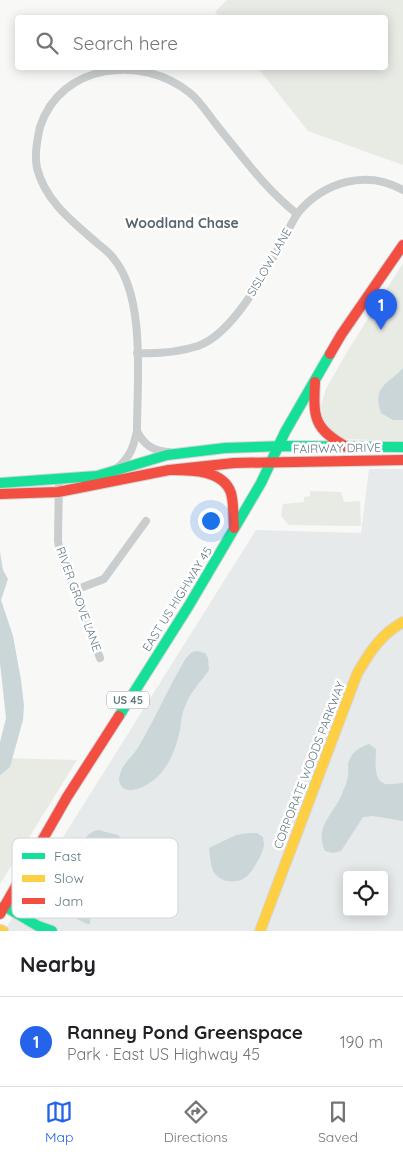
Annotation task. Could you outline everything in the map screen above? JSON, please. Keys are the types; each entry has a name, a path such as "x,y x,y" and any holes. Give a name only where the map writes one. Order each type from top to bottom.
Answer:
{"main road":[{"name":"EAST US HIGHWAY 45","path":"43,838 67,797 188,607 272,462 341,335 403,245"},
{"path":"315,380 314,405 319,427 332,440 347,447"},
{"name":"FAIRWAY DRIVE","path":"0,483 97,476 140,461 167,455 215,450 279,447 403,447"},
{"name":"FAIRWAY DRIVE","path":"169,470 226,463 403,460"},
{"path":"0,494 58,492 169,470 197,471 215,476 228,486 232,501 234,529"},
{"name":"CORPORATE WOODS PARKWAY","path":"260,931 357,674 376,642 389,630 403,622"},
{"name":"EAST US HIGHWAY 45","path":"2,910 12,893"},
{"path":"20,918 52,931"}],"street":[{"path":"112,472 124,462 133,449 137,431 136,321 131,289 114,259 56,206 37,168 36,143 46,113 54,101 76,81 97,72 114,70"},
{"path":"130,70 147,72 166,78 191,94 258,178 276,197 297,214"},
{"name":"SISLOW LANE","path":"137,353 175,351 199,346 223,332 239,312 297,214 323,190 339,183 353,180 380,181 403,190"},
{"path":"137,431 140,438 157,451 168,452 200,446 215,450"},
{"name":"RIVER GROVE LANE","path":"59,479 59,546 100,658"},
{"path":"75,590 104,579 146,522"}],"shaded area":[{"path":"227,0 403,0 403,165 308,131 260,70 388,70 388,15 218,15 215,12"},
{"path":"403,263 403,441 345,439 330,430 323,419 321,405 326,389"},
{"path":"403,368 403,420 393,420 381,413 379,404 380,391"},
{"path":"369,469 403,469 403,931 4,931 12,918 178,918 178,838 62,838 256,530 361,533"},
{"path":"310,491 341,492 344,502 360,501 361,526 289,525 281,516 283,504 304,502 304,497 310,496"},
{"path":"0,552 3,570 8,579 1,600 13,636 24,706 23,720 10,767 0,775 0,742 6,718 0,663"},
{"path":"192,652 205,653 208,658 209,670 186,703 179,735 170,760 160,774 146,785 133,790 126,789 119,782 121,770 139,746 186,658"},
{"path":"369,744 376,749 376,773 380,781 387,784 403,783 403,821 373,816 363,817 341,851 333,853 325,851 322,842 324,826 344,788 348,776 349,761 357,750"},
{"path":"0,758 77,760 29,838 12,838 12,865 0,884"},
{"path":"98,830 118,835 120,838 86,838"},
{"path":"257,833 263,837 264,844 260,857 252,871 243,879 232,882 218,877 212,868 209,848 236,835"},
{"path":"76,918 90,918 90,924"}],"traffic: fast":[{"path":"119,716 188,607 261,483 285,432 330,354"},
{"path":"0,483 97,476 167,455 225,448 285,446 403,447"},
{"path":"4,906 12,911"},
{"path":"24,918 52,931"}],"traffic: slow":[{"path":"260,931 357,674 371,651 382,638 403,622"}],"traffic: jam":[{"path":"330,354 403,245"},
{"path":"315,382 315,405 318,421 328,434 347,447"},
{"path":"0,494 58,492 169,470 234,463 403,460"},
{"path":"169,470 204,472 221,479 231,493 234,528"},
{"path":"44,838 67,797 119,716"},
{"path":"0,914 12,893"}],"place":[{"name":"Ranney Pond Greenspace","path":"381,330"}],"district":[{"name":"Woodland Chase","path":"182,223"}]}
